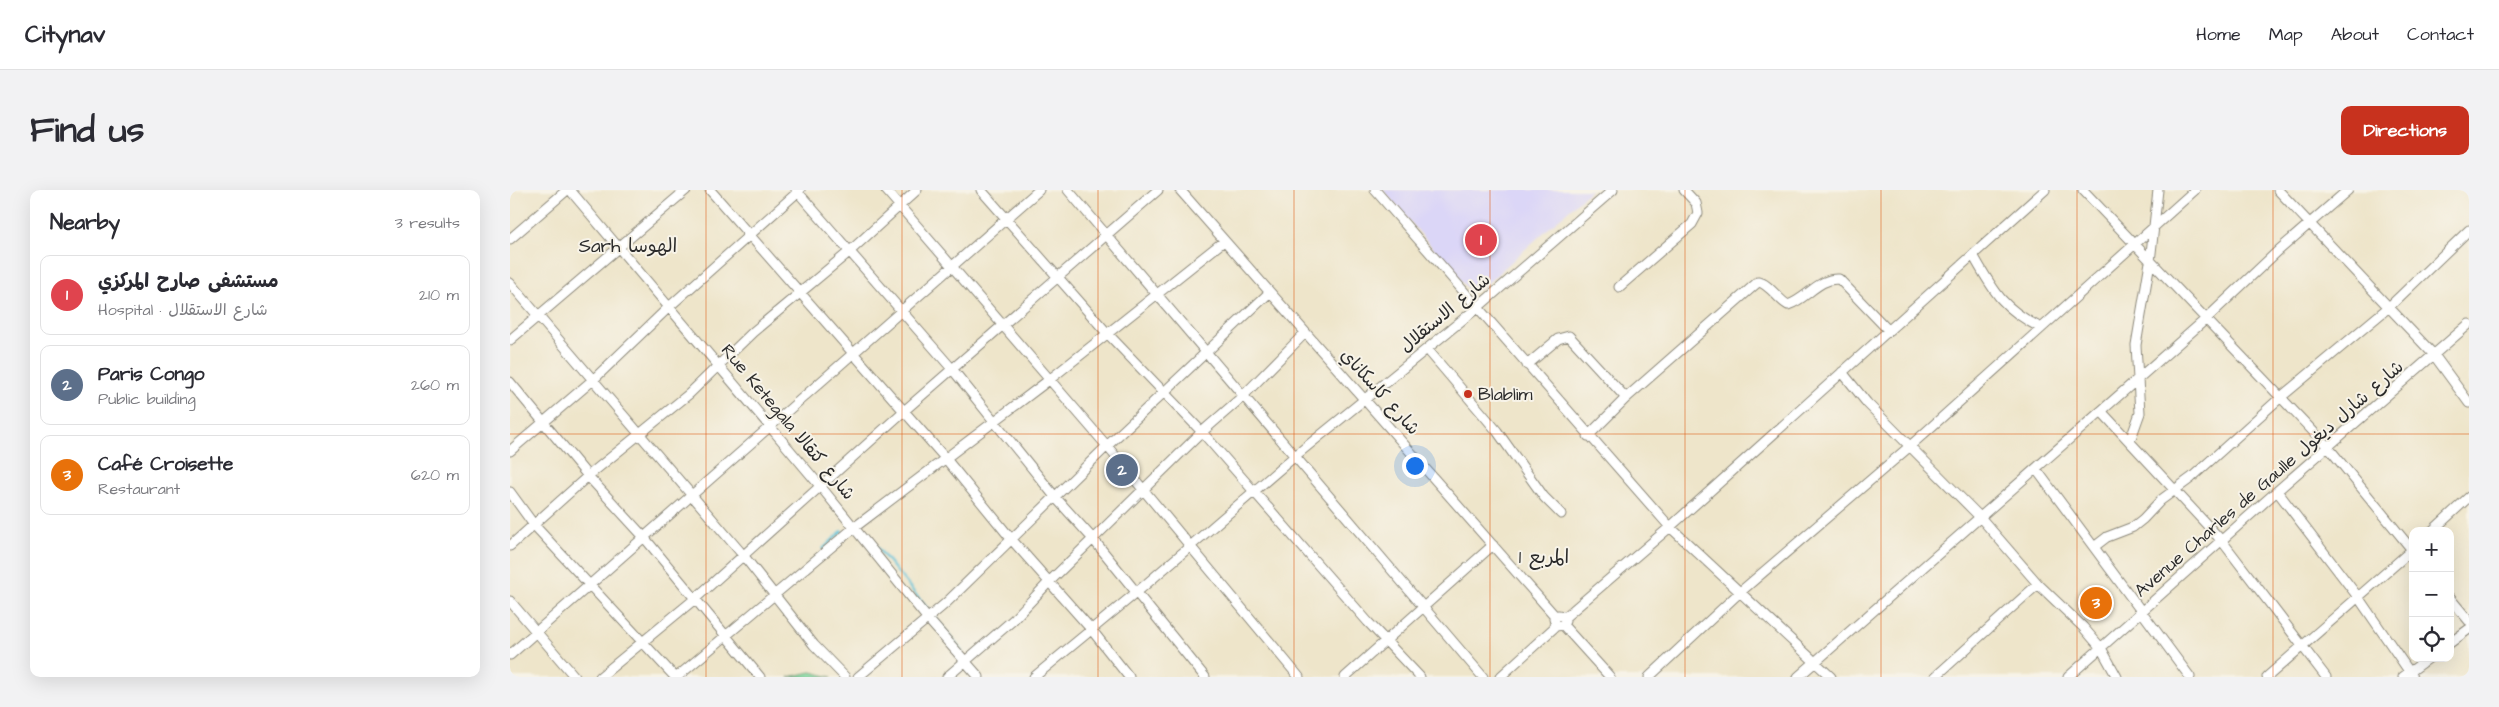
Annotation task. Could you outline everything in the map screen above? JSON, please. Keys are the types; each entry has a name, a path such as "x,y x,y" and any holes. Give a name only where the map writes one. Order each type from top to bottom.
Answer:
{"street":[{"path":"510,239 568,190"},
{"name":"Rue Ketegala شارع كتقالا","path":"568,190 822,487 928,619 979,677"},
{"path":"510,340 686,190"},
{"path":"710,190 946,459 1012,540 1091,629 1129,677"},
{"path":"886,190 1107,446 1299,677"},
{"path":"510,546 588,476 689,394 718,365 799,292 849,252 917,190"},
{"path":"981,190 1107,334 1202,432 1420,677"},
{"path":"510,655 769,425 1039,190"},
{"path":"1068,190 1158,292 1242,397 1295,456 1483,677"},
{"path":"600,677 696,598 822,487 904,411 1158,190"},
{"path":"1375,190 1588,436 1670,527 1739,593 1832,677"},
{"name":"شارع الاستقلال","path":"1034,677 1137,592 1295,456 1477,308 1613,190"},
{"path":"1619,287 1692,224 1698,213 1696,203 1684,190"},
{"path":"1500,677 1560,621 1670,527 2046,190"},
{"path":"2083,190 2328,447 2409,546"},
{"path":"2130,441 2140,413 2136,345 2150,262 2158,190"},
{"path":"1648,677 1739,593 1909,447 2154,224 2195,190"},
{"path":"2278,190 2434,355 2469,403"},
{"path":"1798,677 2206,319 2279,250 2348,190"},
{"path":"510,451 594,379 669,307 798,191 953,370 1056,498 1094,539 1205,677"},
{"name":"شارع كاسكاناي","path":"1182,191 1305,333 1610,677"},
{"path":"2094,547 2107,537 2133,527 2174,490 2223,451 2281,397 2390,307 2469,230"},
{"path":"510,492 534,525 676,677 728,637 855,528 1049,380 1224,241"},
{"path":"1973,256 1996,294 2006,306 2018,316 2041,328"},
{"path":"1588,436 1626,398 1758,282 1765,284 1781,302 1788,306 1796,303 1819,284 1830,278 1839,279 1888,330"},
{"path":"510,282 743,555 818,650 846,677"},
{"path":"858,677 928,619 1270,292"},
{"name":"Avenue Charles de Gaulle شارع شارل ديغول","path":"2068,677 2277,490 2469,324"},
{"path":"948,677 966,663 1012,620 1202,432 1242,397 1305,333"},
{"path":"1527,365 1558,339 1569,336 1626,398"},
{"path":"1427,349 1497,431 1544,497 1561,514"},
{"path":"1842,372 1867,403 1980,517 2038,584 2100,648 2117,677"},
{"path":"510,382 588,476 696,598 760,677"},
{"path":"2101,411 2222,541 2303,644 2326,677"},
{"path":"2036,469 2190,677"},
{"path":"2277,490 2358,597 2409,675 2424,662"},
{"path":"2436,527 2469,496"},
{"path":"1344,677 1493,545"},
{"path":"2266,677 2409,553"},
{"path":"1935,677 2038,584"},
{"path":"510,601 575,677"},
{"path":"2454,603 2469,622"},
{"path":"2454,640 2469,629"}],"shaded area":[{"path":"1383,190 1591,190 1481,289 1469,290"}],"green space":[{"path":"811,672 832,677 789,677"}],"waterway":[{"path":"862,529 930,612"},
{"path":"823,549 842,531"},
{"path":"934,616 962,651"}],"place":[{"name":"مستشفى صارح المركزي","path":"1481,240"},
{"name":"Blablim","path":"1468,394"},
{"name":"Paris Congo","path":"1122,470"},
{"name":"Café Croisette","path":"2096,603"}],"district":[{"name":"Sarh الهوسا","path":"628,246"},
{"name":"المربع 1","path":"1544,557"}]}
